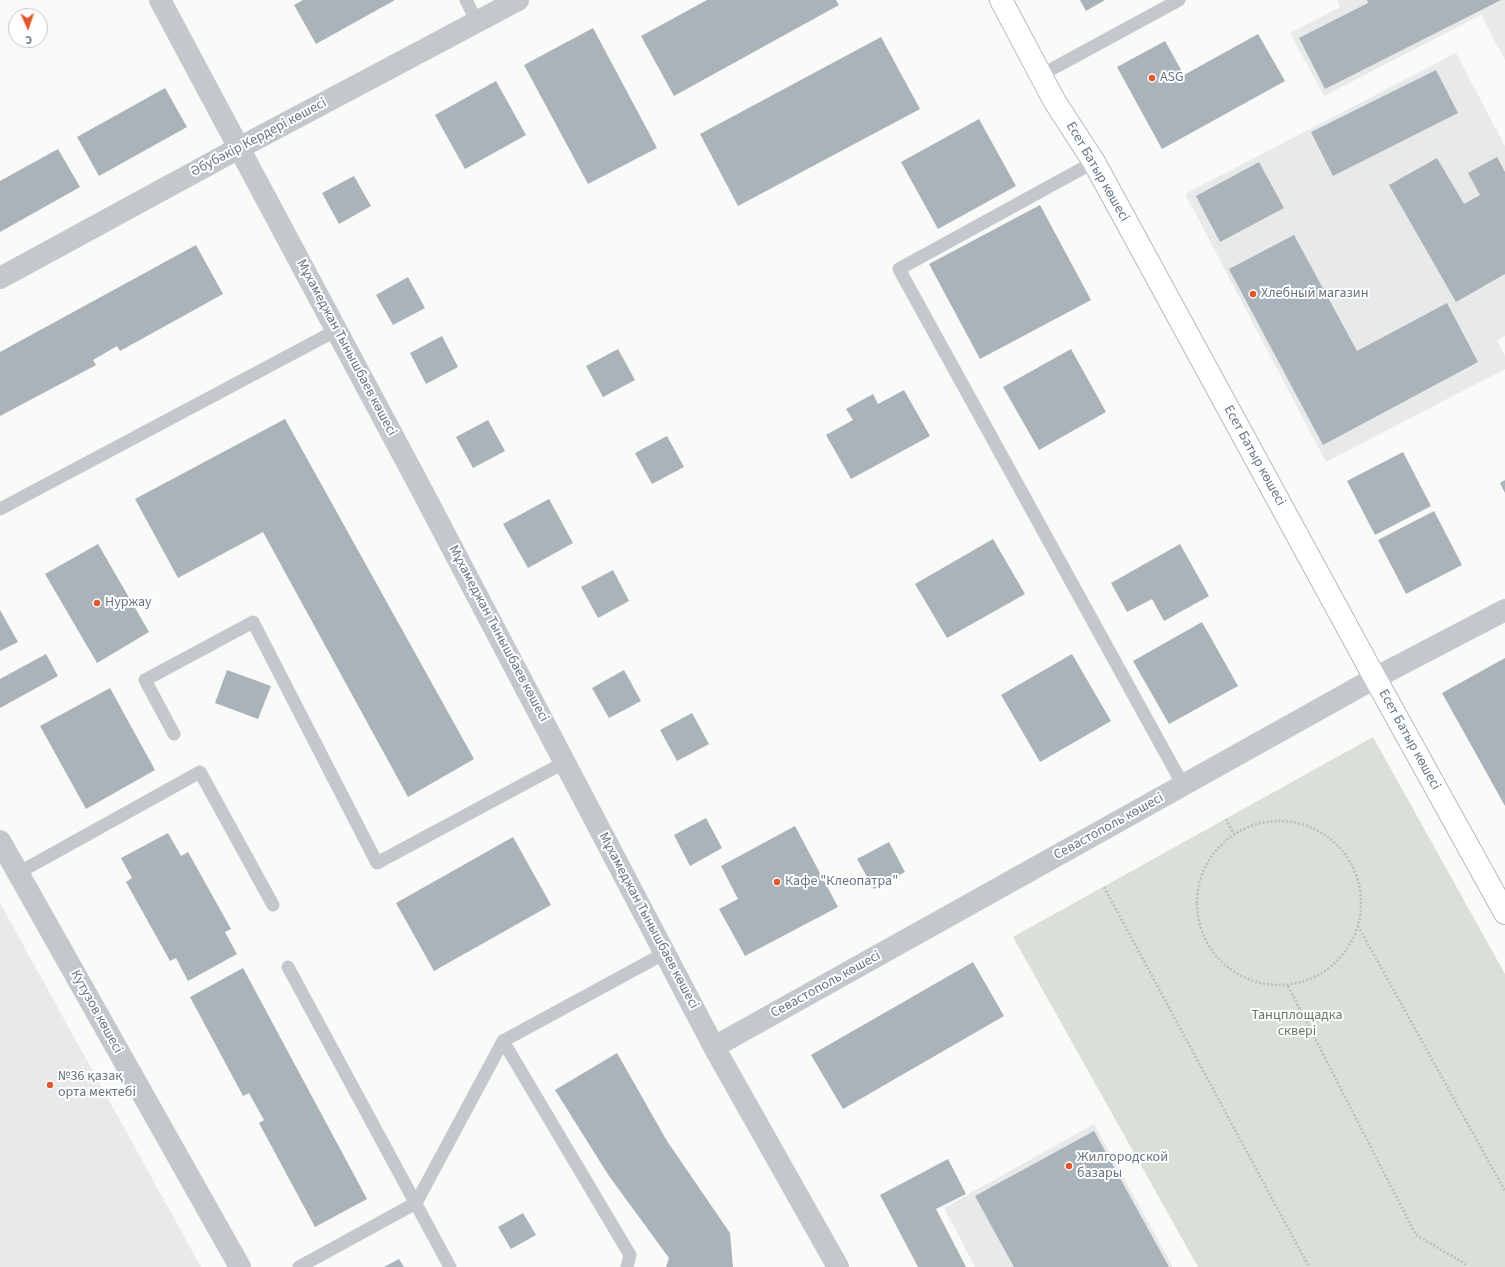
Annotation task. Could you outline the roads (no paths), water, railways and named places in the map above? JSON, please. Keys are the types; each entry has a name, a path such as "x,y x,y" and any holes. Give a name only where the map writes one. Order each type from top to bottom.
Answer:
{"street":[{"name":"Мұхамеджан Тынышбаев көшесі","path":"160,0 337,330 714,1047 838,1267"},
{"name":"Әбубәкір Кердері көшесі","path":"0,278 239,148 518,0"},
{"name":"Есет Батыр көшесі","path":"1002,0 1055,102 1094,162 1375,678 1505,913"},
{"name":"Севастополь көшесі","path":"714,1047 1375,678 1505,610"},
{"name":"Кутузов көшесі","path":"0,841 240,1267"}],"lane":[{"path":"466,0 477,22"},
{"path":"1041,75 1164,4 1180,0"},
{"path":"1094,162 899,269 1183,786"},
{"path":"0,510 337,330"},
{"path":"174,734 145,680 253,622 377,863 565,762"},
{"path":"18,873 200,772 273,905"},
{"path":"298,1267 416,1203 502,1041 665,953"},
{"path":"288,967 450,1267"},
{"path":"502,1041 630,1256 627,1267"}],"place":[{"name":"ASG","path":"1152,78"},
{"name":"Хлебный магазин","path":"1253,294"},
{"name":"Нуржау","path":"97,603"},
{"name":"Кафе \"Клеопатра\"","path":"777,882"},
{"name":"№36 қазақ орта мектебі","path":"50,1085"},
{"name":"Жилгородской базары","path":"1069,1166"}],"park label":[{"name":"Танцплощадка сквері","path":"1297,1024"}]}
